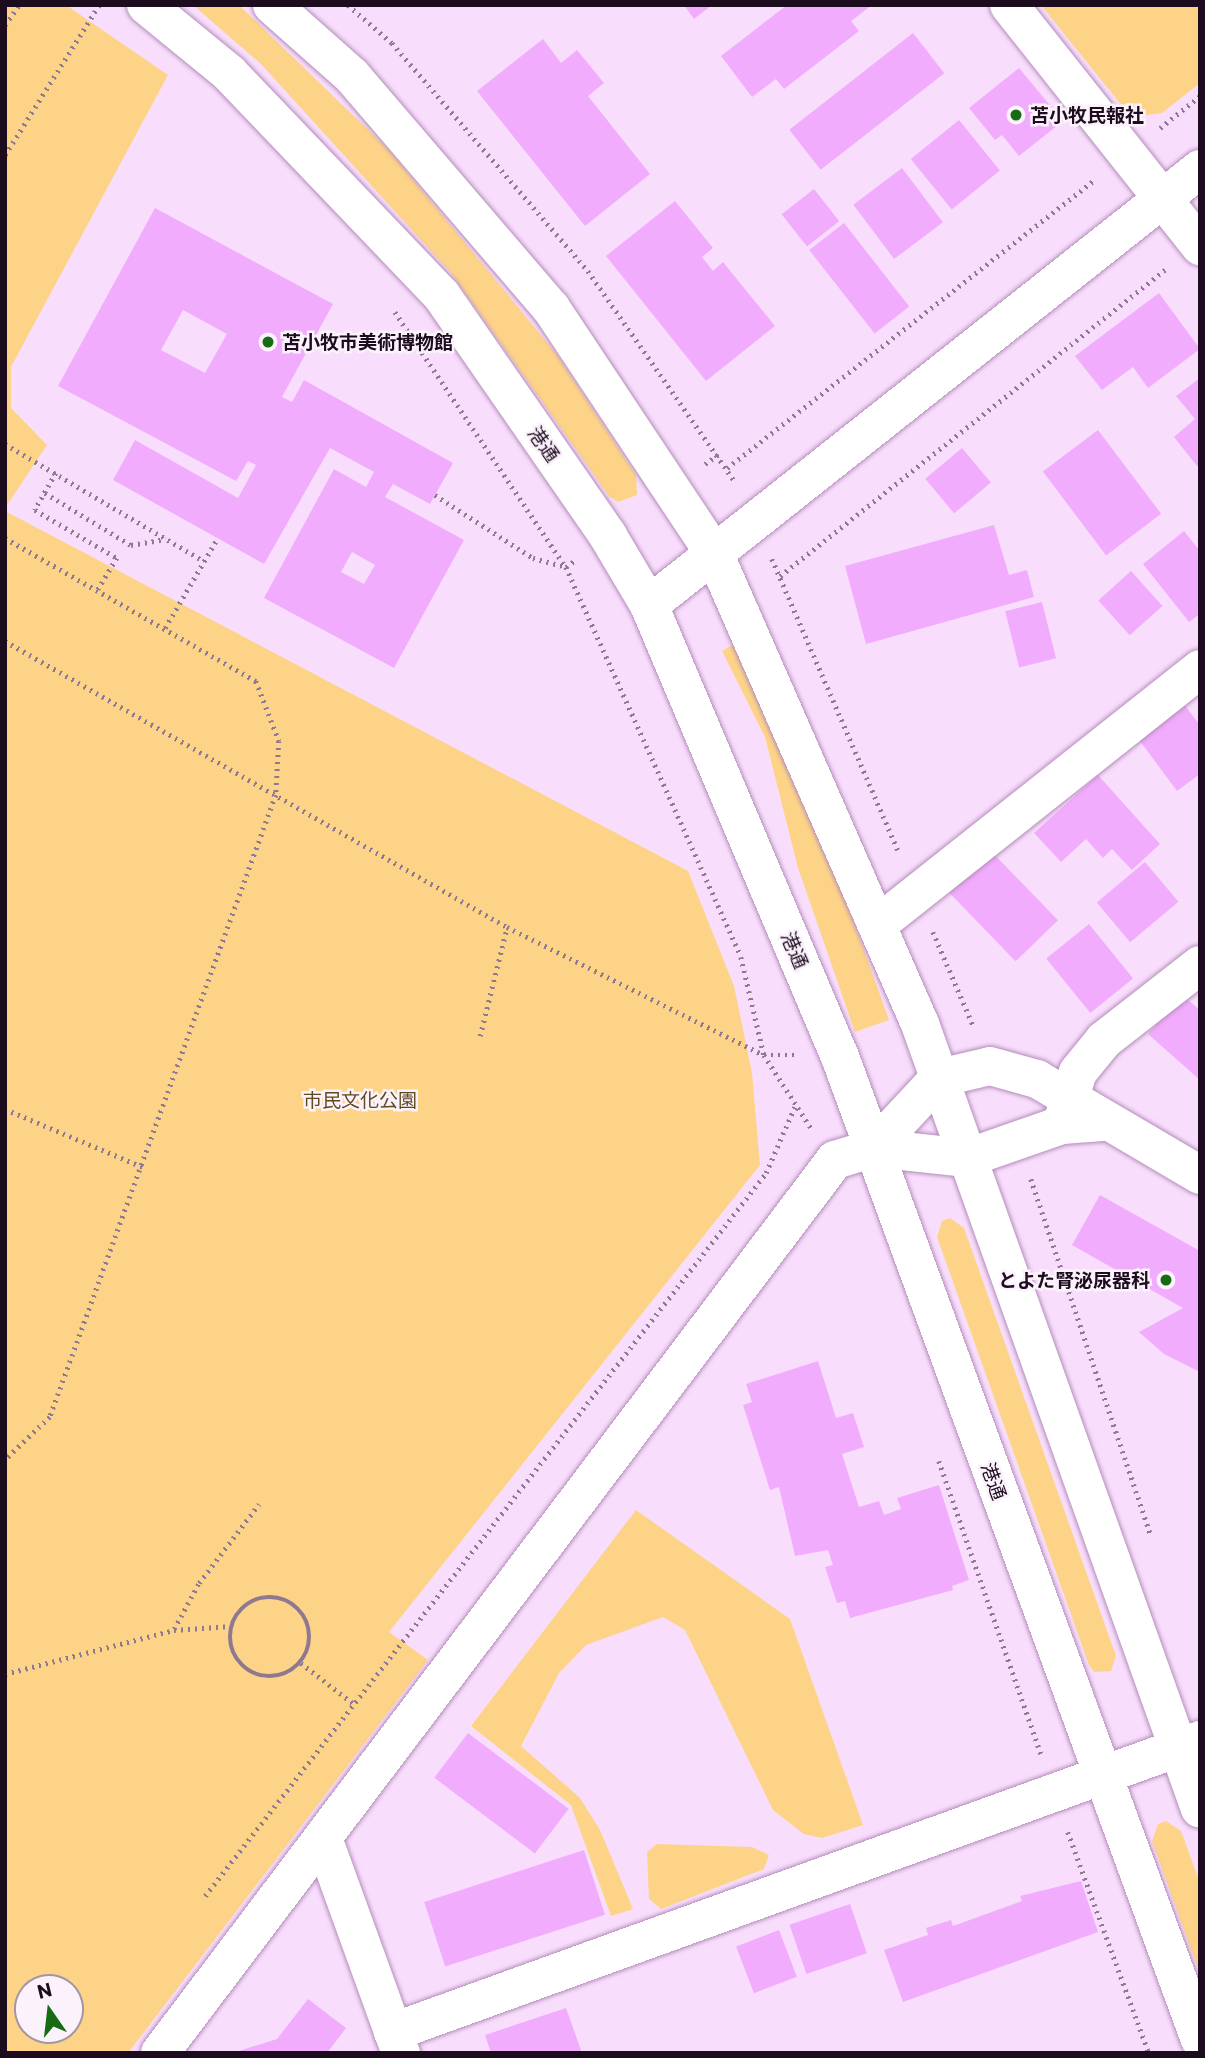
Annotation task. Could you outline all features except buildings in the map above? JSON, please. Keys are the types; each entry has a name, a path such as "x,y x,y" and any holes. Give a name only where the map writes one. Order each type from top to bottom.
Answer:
{"street":[{"name":"港通","path":"146,5 229,73 442,296 608,536 649,605 839,1054 1101,1776 1200,2040"},
{"path":"272,5 352,76 551,308 715,553 919,1024 1188,1744 1200,1809"},
{"path":"1009,5 1199,245"},
{"path":"649,605 1200,169"},
{"path":"877,925 1200,669"},
{"path":"160,2053 835,1160 874,1148 967,1158 1018,1141 1064,1112 1104,1040 1200,965"},
{"path":"874,1148 939,1079 990,1066 1037,1079 1064,1112 1102,1122 1200,1175"},
{"path":"323,1838 397,2042 1188,1744"}],"path":[{"path":"5,25 19,5"},
{"path":"5,155 99,5"},
{"path":"727,468 1200,96"},
{"path":"780,576 1199,245"},
{"path":"393,309 566,567 741,957 764,1055 835,1160"},
{"path":"5,444 204,561"},
{"path":"56,473 35,510 117,558 98,590"},
{"path":"45,493 131,545 167,538"},
{"path":"5,538 256,681 279,741 276,795 50,1417 5,1460"},
{"path":"165,628 217,539"},
{"path":"5,641 508,927 764,1055 839,1054"},
{"path":"480,1036 508,927"},
{"path":"919,1024 965,1007"},
{"path":"205,1896 766,1173 796,1105"},
{"path":"5,1109 143,1167"},
{"path":"1018,1141 1155,1548"},
{"path":"935,1450 1054,1793 1149,2053"},
{"path":"174,1630 199,1583 259,1504"},
{"path":"267,1597 296,1606 310,1634 301,1663 274,1678 244,1668 230,1642 231,1626 239,1611 267,1597"},
{"path":"5,1674 174,1630 231,1626"},
{"path":"301,1663 354,1704"}],"green space":[{"path":"5,5 66,5 168,75 11,367 11,408 47,445 5,508"},
{"path":"193,5 239,5 388,149 558,356 636,475 637,495 618,502 609,496 451,273 261,64"},
{"path":"1041,5 1200,5 1200,83 1162,113 1131,117"},
{"name":"市民文化公園","path":"5,511 688,871 734,986 752,1073 760,1165 389,1632 428,1660 128,2053 5,2053"},
{"path":"736,643 829,853 889,1020 855,1032 798,868 765,737 722,651"},
{"path":"950,1218 964,1228 1116,1656 1111,1671 1094,1672 1089,1665 937,1237 942,1221"},
{"path":"636,1510 790,1619 863,1825 822,1838 804,1834 773,1810 685,1630 663,1617 586,1645 559,1673 521,1746 580,1798 600,1830 633,1909 611,1916 571,1805 471,1726"},
{"path":"1166,1821 1181,1831 1200,1883 1200,1974 1152,1841 1158,1824"},
{"path":"657,1844 752,1847 769,1855 764,1869 661,1909 649,1899 647,1852"}],"place":[{"name":"苫小牧民報社","path":"1016,115"},
{"name":"苫小牧市美術博物館","path":"268,342"},
{"name":"とよた腎泌尿器科","path":"1166,1280"}]}
